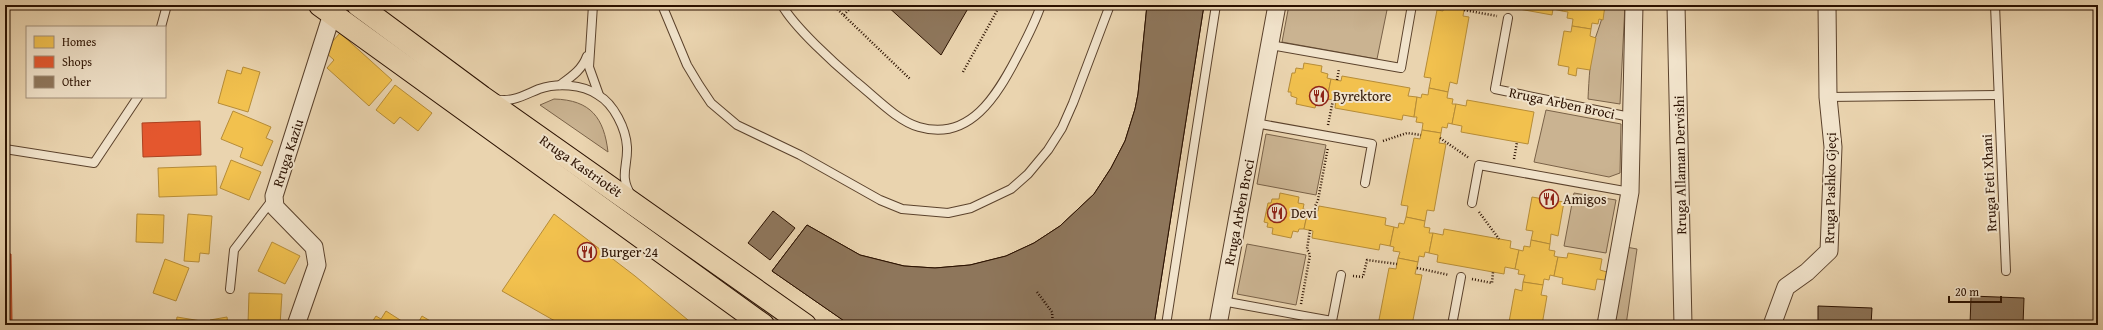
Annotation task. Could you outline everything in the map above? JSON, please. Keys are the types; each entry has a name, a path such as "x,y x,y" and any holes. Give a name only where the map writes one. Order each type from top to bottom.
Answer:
{"main road":[{"name":"Rruga Kastriotët","path":"358,5 482,97 805,325"},
{"name":"Rruga Kastriotët","path":"326,9 763,325"}],"street":[{"name":"Rruga Arben Broci","path":"1218,325 1277,5"},
{"name":"Rruga Arben Broci","path":"1606,325 1630,192 1630,117 1634,5"},
{"name":"Rruga Allaman Dervishi","path":"1676,5 1684,325"},
{"name":"Rruga Pashko Gjeçi","path":"1772,325 1786,287 1807,272 1829,251 1833,147 1828,96 1827,5"},
{"name":"Rruga Kaziu","path":"296,325 317,265 316,255 314,247 276,207 274,196 326,9"}],"lane":[{"path":"161,26 167,5"},
{"path":"593,5 589,67 599,95"},
{"path":"662,5 687,65 699,86 711,103 736,125 794,152 880,200 902,209 948,213 971,208 1011,189 1028,174 1048,150 1062,128 1073,103 1110,5"},
{"path":"782,5 795,23 846,73 887,108 917,127 938,130 962,125 989,103 1003,83 1037,19 1041,5"},
{"path":"1166,325 1216,5"},
{"path":"1270,45 1401,68 1412,5"},
{"name":"Rruga Feti Xhani","path":"1995,5 2006,271"},
{"name":"Rruga Arben Broci","path":"1508,18 1495,89 1630,117"},
{"path":"560,85 575,74 584,63 589,49"},
{"path":"482,97 507,100 518,98 540,89 560,85 580,87 599,95 613,109 622,127 627,147 624,174 626,187 638,206"},
{"path":"1828,96 1998,95"},
{"path":"5,149 94,163 137,98"},
{"path":"1255,123 1372,144 1365,182"},
{"path":"1472,203 1479,165 1630,192"},
{"path":"230,289 234,250 274,196"},
{"path":"1222,301 1332,320 1341,276"},
{"path":"1452,325 1461,278"}],"path":[{"path":"834,5 910,79"},
{"path":"844,15 853,5"},
{"path":"1435,5 1444,7"},
{"path":"963,72 998,9"},
{"path":"1464,10 1508,18"},
{"path":"1313,210 1318,200 1328,145 1326,136 1333,100"},
{"path":"1372,144 1407,133 1421,135"},
{"path":"1440,138 1479,165"},
{"path":"1512,170 1517,142"},
{"path":"1472,203 1499,239"},
{"path":"1294,314 1300,307 1310,255 1306,249 1310,230"},
{"path":"1341,276 1363,277 1367,260 1397,264"},
{"path":"1037,292 1052,312 1053,325"}],"shaded area":[{"path":"1289,5 1388,5 1377,59 1282,42"},
{"path":"1605,5 1625,5 1620,104 1588,99 1592,53"},
{"path":"554,99 567,100 577,103 586,107 593,113 603,130 608,152 540,105"},
{"path":"1546,110 1621,124 1620,173 1609,177 1534,162"},
{"path":"1266,134 1326,145 1316,195 1257,184"},
{"path":"575,175 790,325 779,325"},
{"path":"1574,193 1616,200 1606,253 1564,246"},
{"path":"1247,244 1306,255 1296,305 1237,294"},
{"path":"1626,247 1637,249 1626,325 1613,325"}],"building: Homes":[{"path":"1444,5 1465,5 1463,16 1469,17 1457,84 1450,82 1448,92 1429,88 1431,78 1424,77 1437,10 1443,11"},
{"path":"1497,5 1564,5 1562,11 1553,9 1552,15"},
{"path":"1564,5 1605,5 1603,20 1599,19 1598,24 1592,23 1591,29 1572,26 1573,19 1567,18 1568,12 1562,11"},
{"path":"1572,26 1591,29 1590,36 1596,38 1590,70 1577,68 1576,76 1568,74 1569,67 1558,65 1564,31 1571,32"},
{"path":"340,33 392,80 369,106 327,68 334,60 324,51"},
{"path":"1304,63 1322,66 1321,72 1328,74 1327,78 1331,79 1327,99 1322,98 1322,102 1317,101 1315,108 1296,104 1297,98 1291,96 1291,92 1288,92 1292,73 1295,73 1296,68 1303,69"},
{"path":"243,67 260,72 248,112 218,103 227,70 241,74"},
{"path":"1342,76 1410,88 1408,96 1417,97 1414,117 1403,115 1402,120 1335,108 1336,100 1327,99 1331,79 1341,81"},
{"path":"395,85 432,113 418,131 400,117 394,124 376,110"},
{"path":"1429,88 1448,92 1447,98 1453,99 1452,104 1456,104 1452,124 1448,123 1447,128 1442,127 1441,133 1422,130 1423,123 1416,122 1417,117 1414,117 1417,97 1421,98 1422,94 1428,95"},
{"path":"1467,100 1534,112 1528,144 1461,132 1462,126 1452,124 1456,104 1466,106"},
{"path":"233,111 271,127 266,138 273,141 262,166 240,157 243,148 221,139"},
{"path":"1422,130 1441,133 1439,143 1446,144 1434,211 1427,210 1425,221 1406,217 1408,206 1401,205 1414,138 1420,139"},
{"path":"231,160 261,172 249,200 220,188"},
{"path":"216,166 217,195 159,197 158,168"},
{"path":"1545,192 1553,193 1552,200 1564,202 1558,236 1551,234 1550,244 1531,240 1533,231 1526,230 1532,197 1544,199"},
{"path":"1280,193 1299,197 1298,203 1304,204 1303,209 1308,210 1304,229 1299,229 1298,232 1293,231 1291,238 1272,234 1273,228 1267,227 1268,223 1264,222 1268,203 1271,203 1272,199 1279,199"},
{"path":"1319,206 1386,218 1385,225 1394,227 1390,246 1380,244 1379,250 1312,238 1313,231 1304,229 1308,210 1318,211"},
{"path":"137,214 164,215 163,243 136,242"},
{"path":"188,214 212,216 209,254 200,253 199,262 184,261"},
{"path":"554,214 635,276 694,325 562,325 502,291"},
{"path":"1406,217 1425,221 1424,227 1430,228 1429,233 1433,233 1429,253 1425,252 1424,257 1419,256 1418,262 1398,258 1400,252 1393,251 1394,247 1390,246 1394,227 1398,228 1399,223 1404,224"},
{"path":"1444,229 1511,241 1510,248 1519,250 1515,269 1505,267 1504,274 1437,262 1438,255 1429,253 1433,233 1443,235"},
{"path":"1531,240 1550,244 1549,250 1555,251 1554,256 1558,257 1554,276 1550,275 1549,280 1544,279 1543,285 1523,282 1525,275 1518,274 1519,270 1515,269 1519,250 1523,251 1524,246 1530,247"},
{"path":"272,242 300,256 285,284 258,271"},
{"path":"1568,253 1602,259 1600,270 1607,272 1605,280 1597,279 1595,290 1562,284 1563,278 1554,276 1558,257 1567,258"},
{"path":"1398,258 1418,262 1415,274 1422,275 1412,325 1378,325 1389,268 1396,269"},
{"path":"165,259 189,268 176,301 153,293"},
{"path":"1523,282 1543,285 1541,295 1547,296 1542,325 1521,325 1509,322 1515,289 1522,291"},
{"path":"249,293 282,294 280,325 248,324"},
{"path":"386,311 408,325 370,325 376,316 381,319"},
{"path":"422,316 437,325 417,325"},
{"path":"177,317 207,322 207,325 176,325"},
{"path":"227,317 228,325 211,325 210,320"}],"building: Shops":[{"path":"200,121 201,155 143,157 142,123"},
{"path":"5,254 11,254 12,322 65,325 5,325"}],"building: Other":[{"path":"886,5 970,5 941,55"},
{"path":"1147,5 1204,5 1154,325 1093,325 1098,308 1103,275 1100,271 1092,269 1087,269 1057,289 1026,303 971,319 966,325 850,325 772,271 807,225 860,255 904,266 935,268 970,265 1006,256 1034,243 1060,226 1094,194 1111,168 1125,141 1138,94"},
{"path":"1147,5 1204,5 1154,325 850,325 772,271 807,225 860,255 904,266 935,268 970,265 1006,256 1034,243 1060,226 1094,194 1111,168 1125,141 1138,94"},
{"path":"773,211 795,228 770,260 748,243"},
{"path":"1971,296 2024,298 2023,325 1970,325"},
{"path":"1818,306 1872,308 1871,325 1818,325"}],"place":[{"name":"Byrektore","path":"1319,96"},
{"name":"Amigos","path":"1549,199"},
{"name":"Devi","path":"1277,213"},
{"name":"Burger 24","path":"587,252"}]}
